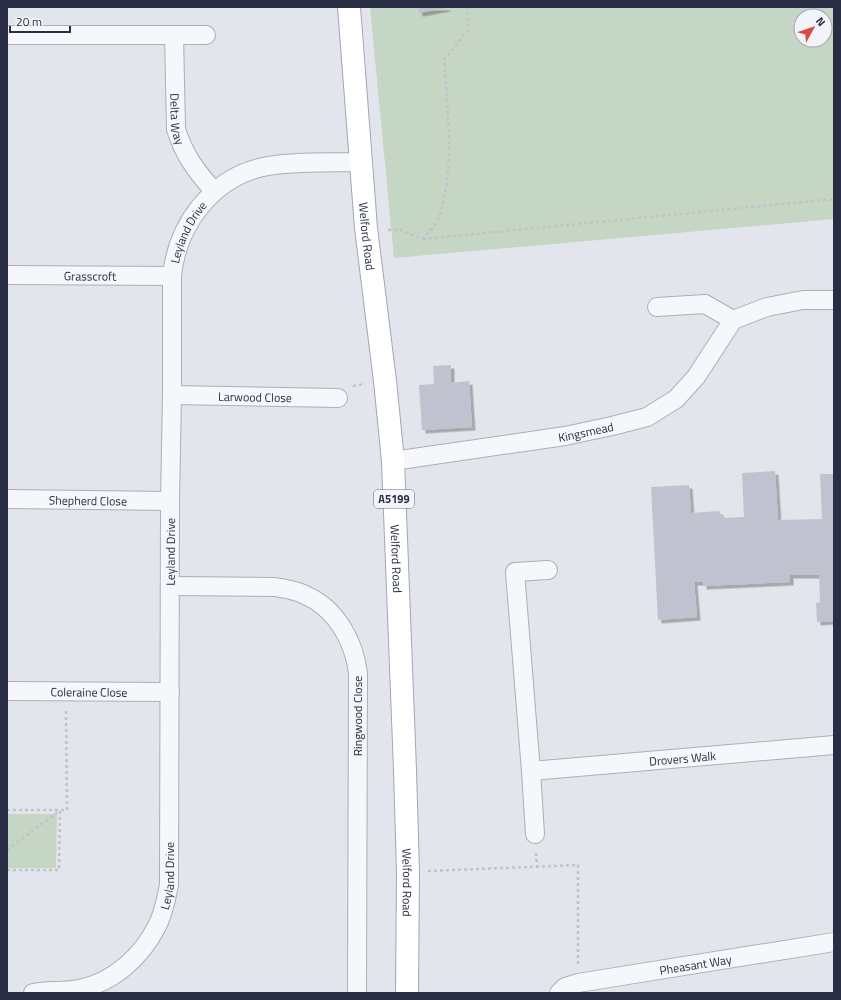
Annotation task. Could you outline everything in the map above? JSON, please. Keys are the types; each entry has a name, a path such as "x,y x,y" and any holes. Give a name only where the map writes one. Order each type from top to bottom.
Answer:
{"main road":[{"name":"Welford Road","path":"349,7 366,228 385,381 393,461 401,641 408,872 408,993"}],"street":[{"path":"7,35 206,35"},
{"name":"Delta Way","path":"174,36 176,129 180,143 187,157 214,191"},
{"name":"Leyland Drive","path":"33,993 79,989 95,985 124,968 137,956 158,926 169,885 172,276 177,248 183,232 192,217 214,191 242,174 263,168 284,165 360,162"},
{"name":"Grasscroft","path":"7,275 172,276"},
{"path":"657,307 705,304 733,320 767,307 803,300 834,300"},
{"name":"Kingsmead","path":"393,461 565,436 647,417 676,399 696,378 733,320"},
{"name":"Larwood Close","path":"172,395 338,398"},
{"name":"Shepherd Close","path":"7,499 170,501"},
{"path":"535,834 515,572 548,570"},
{"name":"Ringwood Close","path":"170,586 275,587 291,590 306,595 328,611 339,622 352,645 358,673 357,993"},
{"name":"Coleraine Close","path":"7,691 170,692"},
{"name":"Drovers Walk","path":"531,771 834,745"},
{"name":"Pheasant Way","path":"559,993 566,987 578,983 834,942"}],"path":[{"path":"423,239 438,220 445,194 449,159 444,60 468,30 467,7"},
{"path":"366,228 401,230 423,239 834,199"},
{"path":"338,398 353,386 385,381"},
{"path":"7,810 67,810 66,692"},
{"path":"7,850 60,810"},
{"path":"7,870 59,870 60,810"},
{"path":"408,872 578,866 578,983"}],"green space":[{"path":"370,7 834,7 834,219 394,258"},
{"path":"7,814 57,814 56,868 7,868"}],"building":[{"path":"418,7 447,7 447,8 419,13"},
{"path":"451,365 451,383 469,381 472,427 422,430 419,385 434,384 433,366"},
{"path":"775,471 778,520 822,519 820,474 834,474 834,621 817,622 816,603 820,602 819,575 790,575 790,582 703,586 703,582 694,582 697,617 658,620 651,487 689,485 691,513 719,511 723,518 744,517 742,473"}]}
